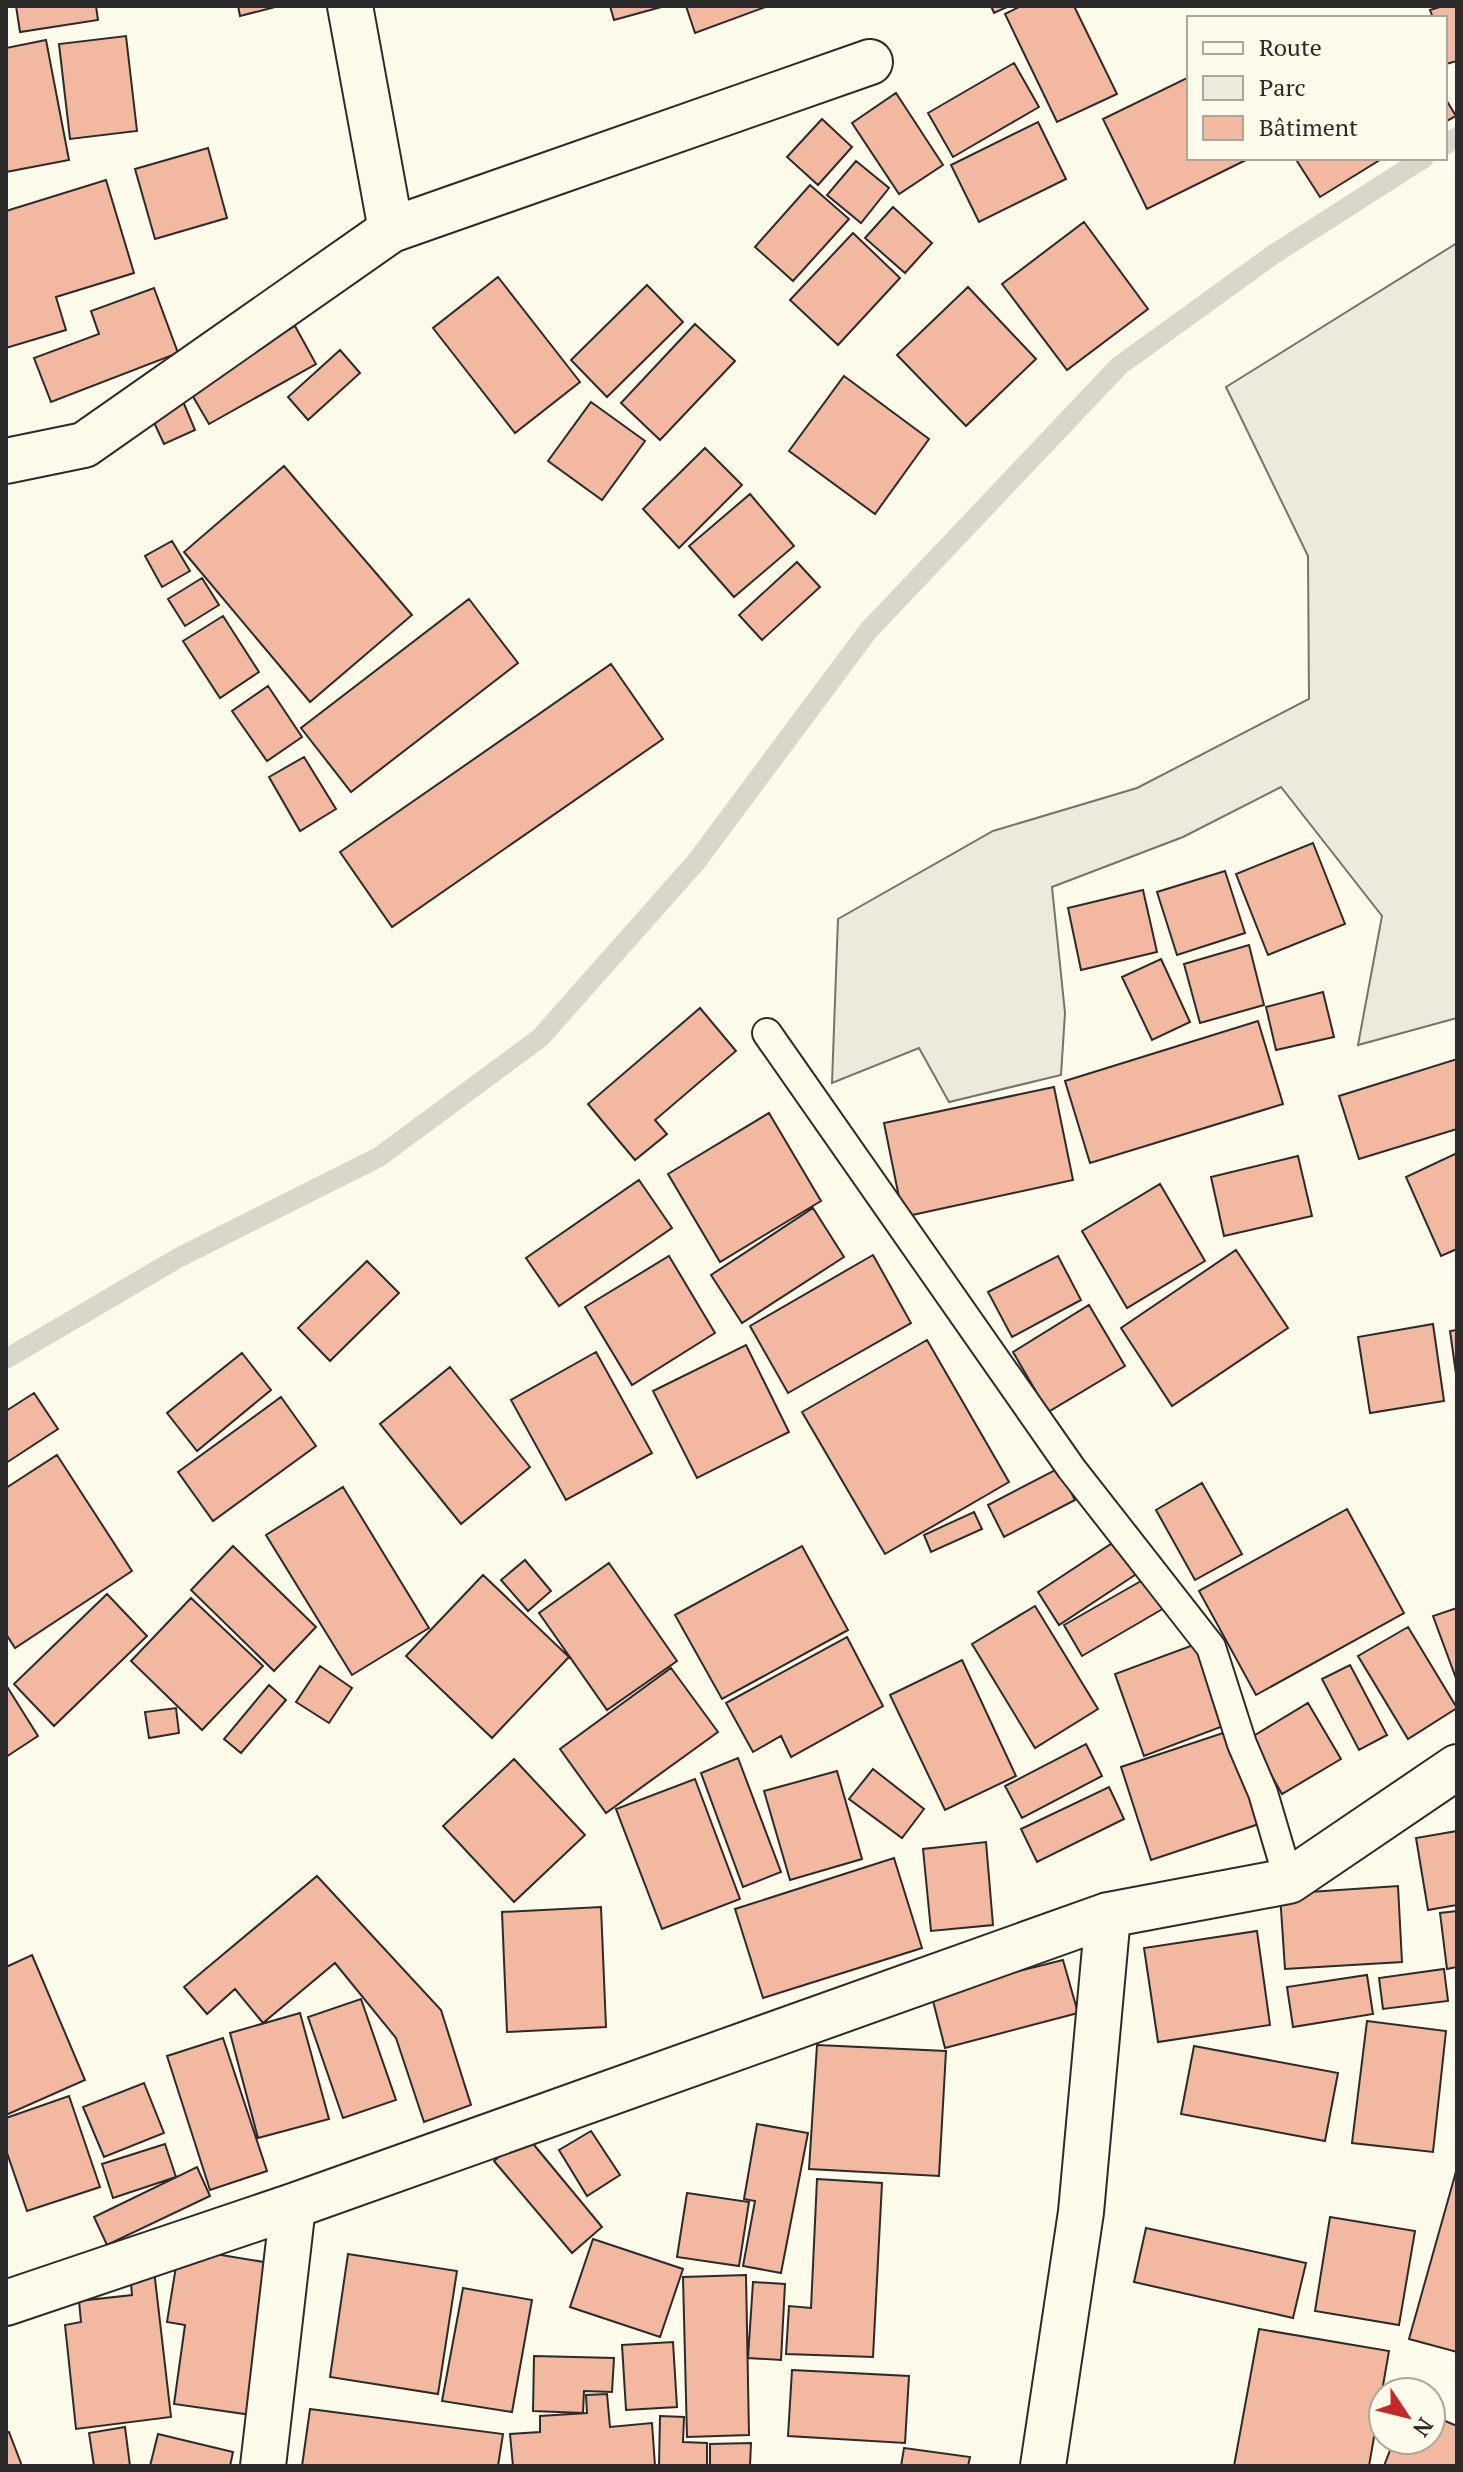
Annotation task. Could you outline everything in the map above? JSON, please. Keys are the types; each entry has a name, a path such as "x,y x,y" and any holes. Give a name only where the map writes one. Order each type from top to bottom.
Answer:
{"street":[{"path":"350,6 391,230"},
{"path":"6,461 84,445 391,230 870,62"},
{"path":"6,2303 293,2206 1108,1915 1289,1881 1457,1767"},
{"path":"1043,2466 1081,2212 1108,1915"},
{"path":"263,2466 293,2206"}],"lane":[{"path":"767,1033 1071,1468 1211,1647 1242,1744 1263,1793 1289,1881"}],"green space":[{"path":"1457,243 1457,1018 1358,1045 1382,916 1281,787 1183,837 1052,887 1065,1013 1061,1075 949,1102 919,1048 832,1083 838,919 993,831 1137,788 1309,699 1308,556 1226,387"}],"building":[{"path":"16,6 96,6 98,20 20,32"},
{"path":"238,6 279,6 240,16"},
{"path":"610,6 665,6 614,20"},
{"path":"686,6 768,6 695,33"},
{"path":"991,6 1009,6 994,13"},
{"path":"1021,6 1074,6 1117,94 1057,122 1005,14"},
{"path":"1457,6 1457,61 1447,64 1447,16 1432,16 1430,10"},
{"path":"126,36 137,131 70,139 59,44"},
{"path":"46,40 69,160 6,172 6,48"},
{"path":"1014,63 1039,107 953,157 928,113"},
{"path":"1187,78 1187,160 1246,160 1147,209 1103,119"},
{"path":"896,93 943,165 899,194 852,123"},
{"path":"1447,101 1456,116 1447,121"},
{"path":"822,119 852,147 818,185 787,157"},
{"path":"1038,122 1066,179 979,222 951,165"},
{"path":"208,148 227,218 155,239 135,169"},
{"path":"1296,160 1380,160 1320,197"},
{"path":"856,161 889,188 861,223 827,195"},
{"path":"106,180 134,273 56,297 66,330 6,348 6,211"},
{"path":"810,185 849,219 793,281 755,247"},
{"path":"893,207 932,243 905,273 865,238"},
{"path":"1084,222 1148,309 1067,370 1002,284"},
{"path":"853,233 900,278 838,345 790,300"},
{"path":"498,277 580,382 515,433 433,328"},
{"path":"647,285 683,322 607,397 571,360"},
{"path":"968,287 1036,359 966,426 897,355"},
{"path":"154,288 178,353 51,402 34,358 99,334 91,311"},
{"path":"695,324 735,361 660,440 621,403"},
{"path":"295,326 316,364 209,424 188,388"},
{"path":"340,350 360,373 308,420 288,397"},
{"path":"844,376 929,439 875,514 789,451"},
{"path":"182,399 195,430 164,444 150,414"},
{"path":"591,402 645,441 602,500 548,461"},
{"path":"705,448 742,485 679,548 643,509"},
{"path":"284,466 412,615 310,702 184,552"},
{"path":"750,494 794,546 734,597 689,546"},
{"path":"172,541 190,571 162,587 145,556"},
{"path":"797,562 820,587 762,640 739,615"},
{"path":"202,578 219,605 185,626 168,599"},
{"path":"469,599 518,663 351,792 301,728"},
{"path":"223,616 259,672 220,698 183,641"},
{"path":"611,664 663,739 392,927 340,852"},
{"path":"268,686 302,737 267,761 232,711"},
{"path":"304,757 336,809 300,831 269,777"},
{"path":"1313,843 1345,924 1268,955 1236,874"},
{"path":"1225,871 1245,933 1177,955 1157,892"},
{"path":"1143,890 1157,952 1081,970 1068,908"},
{"path":"1249,945 1264,1005 1200,1023 1184,964"},
{"path":"1161,959 1190,1022 1152,1040 1122,977"},
{"path":"1323,992 1334,1037 1276,1050 1266,1007"},
{"path":"700,1008 736,1051 655,1120 667,1134 635,1160 588,1104"},
{"path":"1258,1021 1283,1104 1090,1163 1065,1081"},
{"path":"1457,1059 1457,1129 1359,1159 1339,1096"},
{"path":"1054,1087 1073,1180 903,1217 884,1123"},
{"path":"769,1113 821,1201 720,1262 668,1174"},
{"path":"1457,1153 1457,1249 1441,1256 1406,1177"},
{"path":"1298,1156 1312,1216 1224,1236 1211,1177"},
{"path":"639,1180 672,1228 559,1306 526,1258"},
{"path":"1160,1184 1205,1261 1127,1308 1082,1231"},
{"path":"813,1208 844,1257 742,1323 711,1275"},
{"path":"1236,1250 1288,1328 1172,1406 1121,1328"},
{"path":"873,1255 911,1323 788,1393 750,1326"},
{"path":"669,1256 715,1333 632,1385 585,1307"},
{"path":"1058,1256 1081,1300 1012,1337 988,1292"},
{"path":"367,1261 399,1293 330,1361 298,1328"},
{"path":"1089,1305 1125,1366 1048,1412 1013,1352"},
{"path":"1433,1324 1444,1401 1370,1413 1358,1337"},
{"path":"1457,1330 1457,1381 1450,1331"},
{"path":"927,1340 1009,1482 885,1554 802,1412"},
{"path":"746,1345 789,1432 697,1478 653,1391"},
{"path":"596,1352 652,1453 566,1500 511,1400"},
{"path":"242,1353 271,1390 197,1451 167,1413"},
{"path":"450,1367 530,1467 461,1524 380,1424"},
{"path":"34,1393 58,1429 6,1463 6,1411"},
{"path":"281,1397 316,1446 213,1521 178,1472"},
{"path":"57,1455 132,1571 15,1648 6,1634 6,1488"},
{"path":"1059,1468 1075,1500 1004,1537 988,1505"},
{"path":"1202,1483 1242,1554 1195,1580 1156,1510"},
{"path":"343,1487 429,1628 352,1675 266,1535"},
{"path":"1347,1509 1404,1613 1256,1695 1199,1591"},
{"path":"974,1512 982,1529 931,1552 924,1535"},
{"path":"1120,1538 1141,1571 1059,1625 1038,1592"},
{"path":"233,1546 316,1627 274,1671 191,1590"},
{"path":"802,1546 848,1630 722,1699 675,1615"},
{"path":"525,1560 551,1591 528,1611 501,1580"},
{"path":"609,1563 677,1661 607,1710 539,1613"},
{"path":"483,1575 569,1657 492,1738 406,1656"},
{"path":"1148,1577 1166,1607 1082,1656 1064,1625"},
{"path":"107,1594 147,1636 54,1726 14,1684"},
{"path":"191,1598 263,1666 202,1730 131,1661"},
{"path":"1035,1606 1098,1709 1035,1748 972,1644"},
{"path":"1457,1608 1457,1681 1433,1616"},
{"path":"1408,1627 1457,1708 1408,1739 1358,1656"},
{"path":"847,1637 883,1706 791,1757 781,1736 753,1752 726,1703"},
{"path":"1196,1644 1226,1725 1144,1756 1115,1674"},
{"path":"962,1660 1016,1776 945,1810 890,1695"},
{"path":"1350,1665 1387,1735 1359,1750 1322,1679"},
{"path":"320,1666 352,1688 329,1723 296,1702"},
{"path":"671,1668 718,1732 606,1813 560,1749"},
{"path":"6,1685 38,1736 6,1757"},
{"path":"269,1685 286,1700 241,1753 224,1739"},
{"path":"1308,1703 1341,1759 1282,1794 1250,1738"},
{"path":"176,1708 179,1733 149,1738 145,1712"},
{"path":"1229,1731 1259,1824 1151,1860 1121,1767"},
{"path":"1086,1744 1102,1776 1022,1818 1005,1786"},
{"path":"738,1758 781,1872 743,1887 701,1773"},
{"path":"514,1759 585,1835 514,1902 443,1826"},
{"path":"873,1769 924,1809 902,1838 849,1799"},
{"path":"837,1771 862,1859 790,1880 764,1791"},
{"path":"695,1779 740,1899 662,1929 616,1809"},
{"path":"1109,1787 1124,1819 1037,1862 1021,1829"},
{"path":"1457,1831 1457,1905 1428,1910 1416,1838"},
{"path":"986,1842 993,1925 931,1931 923,1849"},
{"path":"894,1858 922,1948 763,1998 735,1909"},
{"path":"317,1876 441,2010 471,2105 424,2122 396,2038 335,1963 263,2023 235,1989 207,2014 184,1987"},
{"path":"1398,1886 1402,1962 1285,1969 1280,1894"},
{"path":"601,1907 606,2027 507,2032 502,1912"},
{"path":"1457,1911 1457,1967 1447,1969 1440,1913"},
{"path":"1257,1931 1270,2025 1158,2042 1144,1948"},
{"path":"32,1955 85,2080 6,2115 6,1967"},
{"path":"1063,1960 1078,2013 945,2048 931,1993"},
{"path":"1444,1969 1448,2001 1383,2009 1379,1978"},
{"path":"1367,1975 1373,2014 1293,2027 1287,1987"},
{"path":"361,1999 396,2100 343,2118 308,2017"},
{"path":"300,2013 329,2119 258,2138 230,2033"},
{"path":"1367,2021 1446,2031 1433,2152 1352,2143"},
{"path":"223,2038 267,2171 210,2190 167,2056"},
{"path":"817,2045 946,2051 939,2176 809,2169"},
{"path":"1194,2046 1338,2073 1325,2141 1181,2114"},
{"path":"144,2083 164,2133 104,2157 83,2107"},
{"path":"69,2096 100,2187 27,2211 6,2150 6,2118"},
{"path":"757,2124 808,2133 781,2273 743,2266 755,2201 744,2199"},
{"path":"591,2131 620,2175 587,2196 559,2150"},
{"path":"525,2134 602,2227 572,2253 494,2161"},
{"path":"165,2144 176,2177 113,2198 102,2164"},
{"path":"197,2167 210,2196 107,2245 94,2217"},
{"path":"1457,2168 1457,2352 1409,2339"},
{"path":"817,2179 882,2183 873,2357 786,2354 789,2306 811,2308"},
{"path":"687,2193 749,2202 739,2266 677,2257"},
{"path":"1330,2217 1415,2231 1399,2325 1315,2311"},
{"path":"1146,2228 1306,2263 1293,2318 1134,2282"},
{"path":"593,2239 683,2269 660,2337 570,2307"},
{"path":"179,2248 276,2264 252,2415 174,2404 185,2325 167,2322"},
{"path":"348,2254 457,2271 438,2394 330,2377"},
{"path":"154,2270 171,2417 76,2429 65,2325 81,2322 79,2301 132,2295 130,2273"},
{"path":"746,2275 749,2435 687,2437 683,2277"},
{"path":"753,2282 785,2284 781,2360 748,2358"},
{"path":"463,2288 532,2300 512,2412 442,2401"},
{"path":"1259,2329 1389,2351 1385,2376 1367,2376 1369,2466 1234,2466"},
{"path":"673,2342 677,2407 626,2410 622,2345"},
{"path":"534,2356 614,2358 612,2392 584,2391 583,2413 533,2411"},
{"path":"792,2370 909,2376 905,2443 788,2436"},
{"path":"607,2394 610,2427 652,2423 655,2466 513,2466 510,2434 540,2432 540,2416 587,2413 586,2395"},
{"path":"310,2409 503,2434 498,2466 302,2466"},
{"path":"660,2416 684,2417 683,2442 707,2443 707,2466 659,2466"},
{"path":"1447,2422 1457,2426 1457,2466 1384,2466 1388,2456 1447,2456"},
{"path":"125,2427 130,2466 94,2466 89,2433"},
{"path":"9,2432 22,2466 6,2466 6,2433"},
{"path":"158,2434 233,2452 230,2466 150,2466"},
{"path":"751,2443 750,2466 710,2466 710,2444"},
{"path":"904,2448 970,2457 968,2466 901,2466"}],"waterway":[{"path":"1447,144 1457,137"},
{"path":"6,1359 178,1258 379,1157 540,1038 696,862 868,631 1119,366 1274,254 1421,160"}]}
